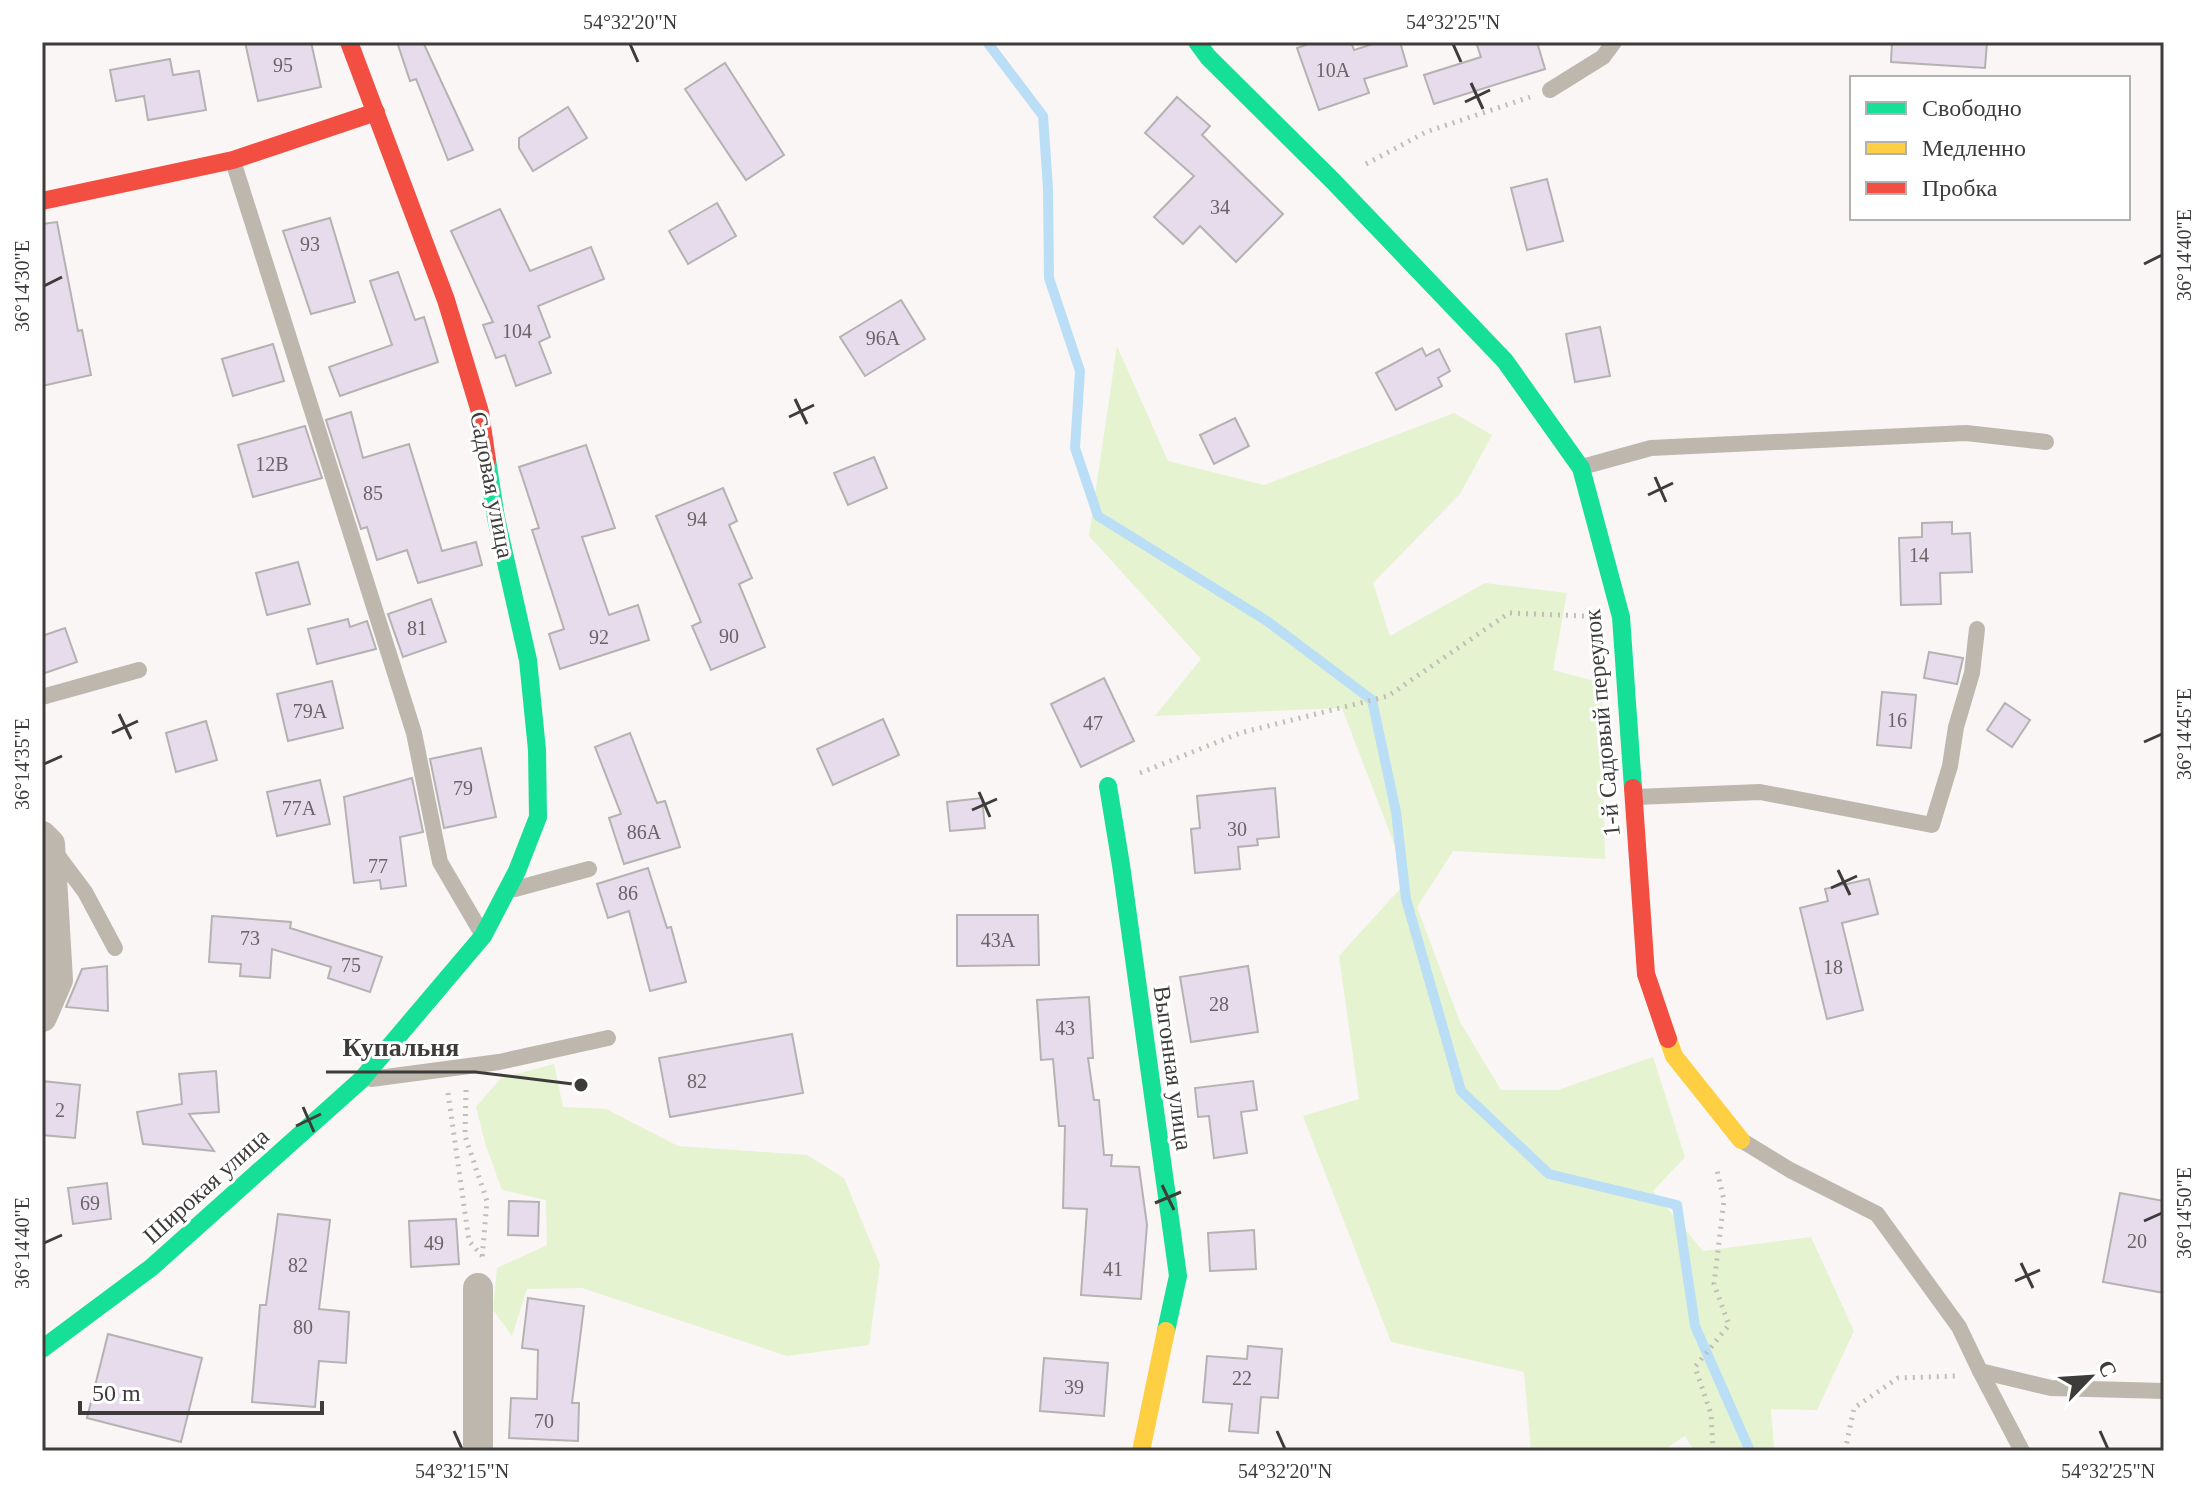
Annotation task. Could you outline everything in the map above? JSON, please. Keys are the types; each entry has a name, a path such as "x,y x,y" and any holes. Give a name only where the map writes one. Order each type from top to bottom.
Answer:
{"street":[{"name":"Садовая улица","path":"349,42 446,300 480,412 496,518 528,660 537,750 538,817 517,871 483,936"},
{"name":"1-й Садовый переулок","path":"1197,42 1208,57 1333,181 1505,361 1581,468 1621,617 1646,974 1674,1056 1741,1140"},
{"path":"42,201 233,160 376,112"},
{"name":"Выгонная улица","path":"1108,786 1178,1276 1141,1451"},
{"path":"42,1017 58,980 46,840"},
{"name":"Широкая улица","path":"42,1349 152,1267 361,1080 483,936"},
{"path":"478,1288 478,1451"}],"lane":[{"path":"1550,90 1603,57 1614,42"},
{"path":"233,160 414,733 440,862 483,936"},
{"path":"1581,468 1651,448 1966,433 2046,442"},
{"path":"1634,797 1760,792 1932,825 1972,673 1977,629"},
{"path":"42,697 139,670"},
{"path":"46,840 85,892 115,948"},
{"path":"506,892 589,869"},
{"path":"361,1080 499,1062 608,1038"},
{"path":"1741,1140 1790,1170 1877,1214 1959,1327 2022,1451"},
{"path":"1980,1371 2051,1388 2164,1391"}],"path":[{"path":"1333,181 1426,132 1550,90"},
{"path":"1108,786 1240,733 1388,696 1509,613 1621,617"},
{"path":"466,1065 465,1136 487,1201 478,1288"},
{"path":"444,1068 469,1241 482,1256"},
{"path":"1713,1451 1711,1414 1695,1367 1729,1325 1714,1284 1724,1200 1714,1159"},
{"path":"1845,1451 1854,1408 1898,1378 1951,1377 1980,1371"}],"green space":[{"path":"1117,346 1168,461 1264,485 1454,413 1492,435 1460,494 1373,583 1390,636 1485,583 1567,593 1553,670 1602,683 1605,859 1453,851 1417,907 1460,1022 1501,1090 1558,1090 1653,1057 1685,1157 1653,1191 1703,1251 1811,1237 1854,1331 1817,1410 1771,1409 1774,1447 1777,1451 1694,1451 1685,1436 1662,1451 1531,1451 1524,1372 1391,1342 1303,1116 1359,1099 1339,956 1408,880 1342,708 1155,716 1201,659 1089,536"},
{"path":"554,1064 563,1107 606,1109 678,1146 807,1155 844,1178 880,1265 869,1345 787,1356 582,1288 527,1289 512,1336 493,1310 497,1268 547,1245 546,1200 502,1190 476,1107 501,1078"}],"building":[{"path":"245,42 311,42 321,87 258,101"},
{"path":"397,42 423,42 473,150 448,160 416,79 410,81"},
{"path":"1314,42 1351,42 1354,50 1379,42 1400,42 1407,66 1364,79 1369,93 1319,110 1297,48"},
{"path":"1476,42 1537,42 1545,69 1434,104 1424,75 1481,57"},
{"path":"1892,42 1987,42 1985,68 1891,62"},
{"path":"170,59 173,75 199,71 206,110 148,120 144,96 116,101 110,70"},
{"path":"725,63 784,155 746,180 685,89"},
{"path":"1177,97 1210,126 1202,135 1283,214 1236,262 1200,226 1183,244 1154,217 1194,176 1145,133"},
{"path":"568,107 587,138 533,171 519,148 519,138"},
{"path":"1547,179 1563,241 1527,250 1511,188"},
{"path":"717,203 736,236 688,264 669,231"},
{"path":"500,209 530,271 591,247 604,279 538,306 550,337 539,342 551,373 516,386 505,355 496,358 483,325 493,322 451,231"},
{"path":"330,218 355,302 311,314 283,231"},
{"path":"57,222 78,331 82,330 91,375 42,386 42,224"},
{"path":"398,272 415,320 424,317 438,362 340,396 329,367 392,345 370,281"},
{"path":"901,300 925,339 865,376 840,337"},
{"path":"1600,327 1610,376 1575,382 1566,334"},
{"path":"273,344 284,381 233,396 222,359"},
{"path":"1422,348 1426,356 1439,349 1450,371 1438,378 1442,386 1396,410 1376,373"},
{"path":"351,412 363,458 409,444 442,551 476,542 482,565 418,583 407,550 377,560 367,527 361,529 326,420"},
{"path":"1235,418 1249,446 1214,464 1200,435"},
{"path":"305,426 322,478 253,497 238,445"},
{"path":"586,445 615,528 582,537 609,615 638,605 649,640 560,669 549,634 564,629 532,530 539,528 519,467"},
{"path":"874,457 887,488 848,505 834,473"},
{"path":"723,488 737,521 729,525 752,578 739,584 765,647 711,670 692,626 701,622 656,516"},
{"path":"1952,522 1952,534 1970,533 1972,572 1940,573 1941,604 1901,605 1899,538 1922,537 1922,523"},
{"path":"298,562 310,604 267,615 256,573"},
{"path":"431,599 446,642 403,657 388,614"},
{"path":"348,619 350,627 367,621 376,649 317,664 308,629"},
{"path":"65,628 77,662 42,674 42,636"},
{"path":"1929,652 1963,658 1957,684 1924,678"},
{"path":"1104,678 1134,741 1081,767 1051,704"},
{"path":"332,681 343,728 288,741 277,694"},
{"path":"1882,692 1916,695 1911,748 1877,745"},
{"path":"2005,703 2030,720 2012,747 1987,730"},
{"path":"883,719 899,755 833,785 817,749"},
{"path":"206,721 217,760 176,772 166,733"},
{"path":"630,733 657,803 665,801 680,847 624,864 609,818 621,814 595,747"},
{"path":"481,748 496,817 444,828 430,759"},
{"path":"412,778 423,832 400,837 406,886 381,889 380,880 354,883 344,797"},
{"path":"320,780 330,824 277,836 267,792"},
{"path":"1275,788 1279,837 1257,839 1258,845 1238,847 1240,869 1195,873 1191,829 1200,828 1197,796"},
{"path":"982,798 985,828 950,831 947,802"},
{"path":"648,868 667,928 671,927 686,982 650,991 629,911 608,918 597,884"},
{"path":"1869,879 1878,914 1842,923 1863,1010 1827,1019 1800,908 1828,901 1825,889"},
{"path":"957,915 1038,915 1039,965 957,966"},
{"path":"212,916 291,922 290,928 382,957 370,992 328,978 331,967 272,949 270,978 240,976 241,964 209,962"},
{"path":"107,966 108,1011 66,1007 82,969"},
{"path":"1248,966 1258,1032 1191,1042 1180,977"},
{"path":"1089,997 1093,1058 1088,1058 1094,1100 1099,1100 1104,1155 1112,1155 1111,1166 1139,1167 1147,1225 1141,1299 1081,1295 1087,1209 1063,1208 1065,1126 1059,1126 1053,1059 1041,1060 1037,1000"},
{"path":"792,1034 803,1093 670,1117 659,1058"},
{"path":"216,1071 219,1112 189,1114 214,1151 143,1144 137,1112 182,1104 179,1074"},
{"path":"42,1081 80,1085 75,1138 42,1135"},
{"path":"1253,1081 1257,1110 1241,1112 1247,1153 1214,1158 1209,1116 1198,1117 1195,1088"},
{"path":"107,1183 111,1219 73,1224 68,1188"},
{"path":"2120,1193 2164,1201 2164,1293 2103,1282"},
{"path":"509,1201 539,1202 538,1236 508,1235"},
{"path":"278,1214 330,1220 319,1309 349,1312 346,1363 319,1361 315,1407 252,1402 260,1305 266,1305"},
{"path":"456,1219 459,1264 411,1267 409,1221"},
{"path":"1254,1230 1256,1269 1210,1271 1208,1233"},
{"path":"528,1298 584,1306 572,1403 579,1403 578,1441 509,1438 511,1398 537,1399 538,1350 522,1348"},
{"path":"108,1334 202,1358 181,1442 87,1418"},
{"path":"1248,1346 1282,1349 1278,1398 1261,1397 1258,1433 1229,1431 1232,1404 1203,1402 1207,1356 1247,1359"},
{"path":"1044,1358 1108,1363 1104,1416 1040,1411"}],"waterway":[{"path":"987,42 1043,116 1049,278 1080,371 1075,448 1098,516 1267,621 1372,700 1396,812 1406,899 1461,1091 1549,1174 1677,1205 1695,1326 1750,1451"}],"traffic: fast":[{"path":"1197,42 1208,57 1333,181 1505,361 1581,468 1621,617 1633,788"},
{"path":"42,1349 152,1267 361,1080 483,936 517,871 538,817 537,750 528,660 496,518 487,460"},
{"path":"1108,786 1178,1276 1166,1331"}],"traffic: slow":[{"path":"1668,1039 1674,1056 1741,1140"},
{"path":"1141,1451 1166,1331"}],"traffic: jam":[{"path":"349,42 446,300 480,412 487,460"},
{"path":"42,201 233,160 376,112"},
{"path":"1633,788 1646,974 1668,1039"}],"place":[{"name":"Купальня","path":"581,1085"}]}
